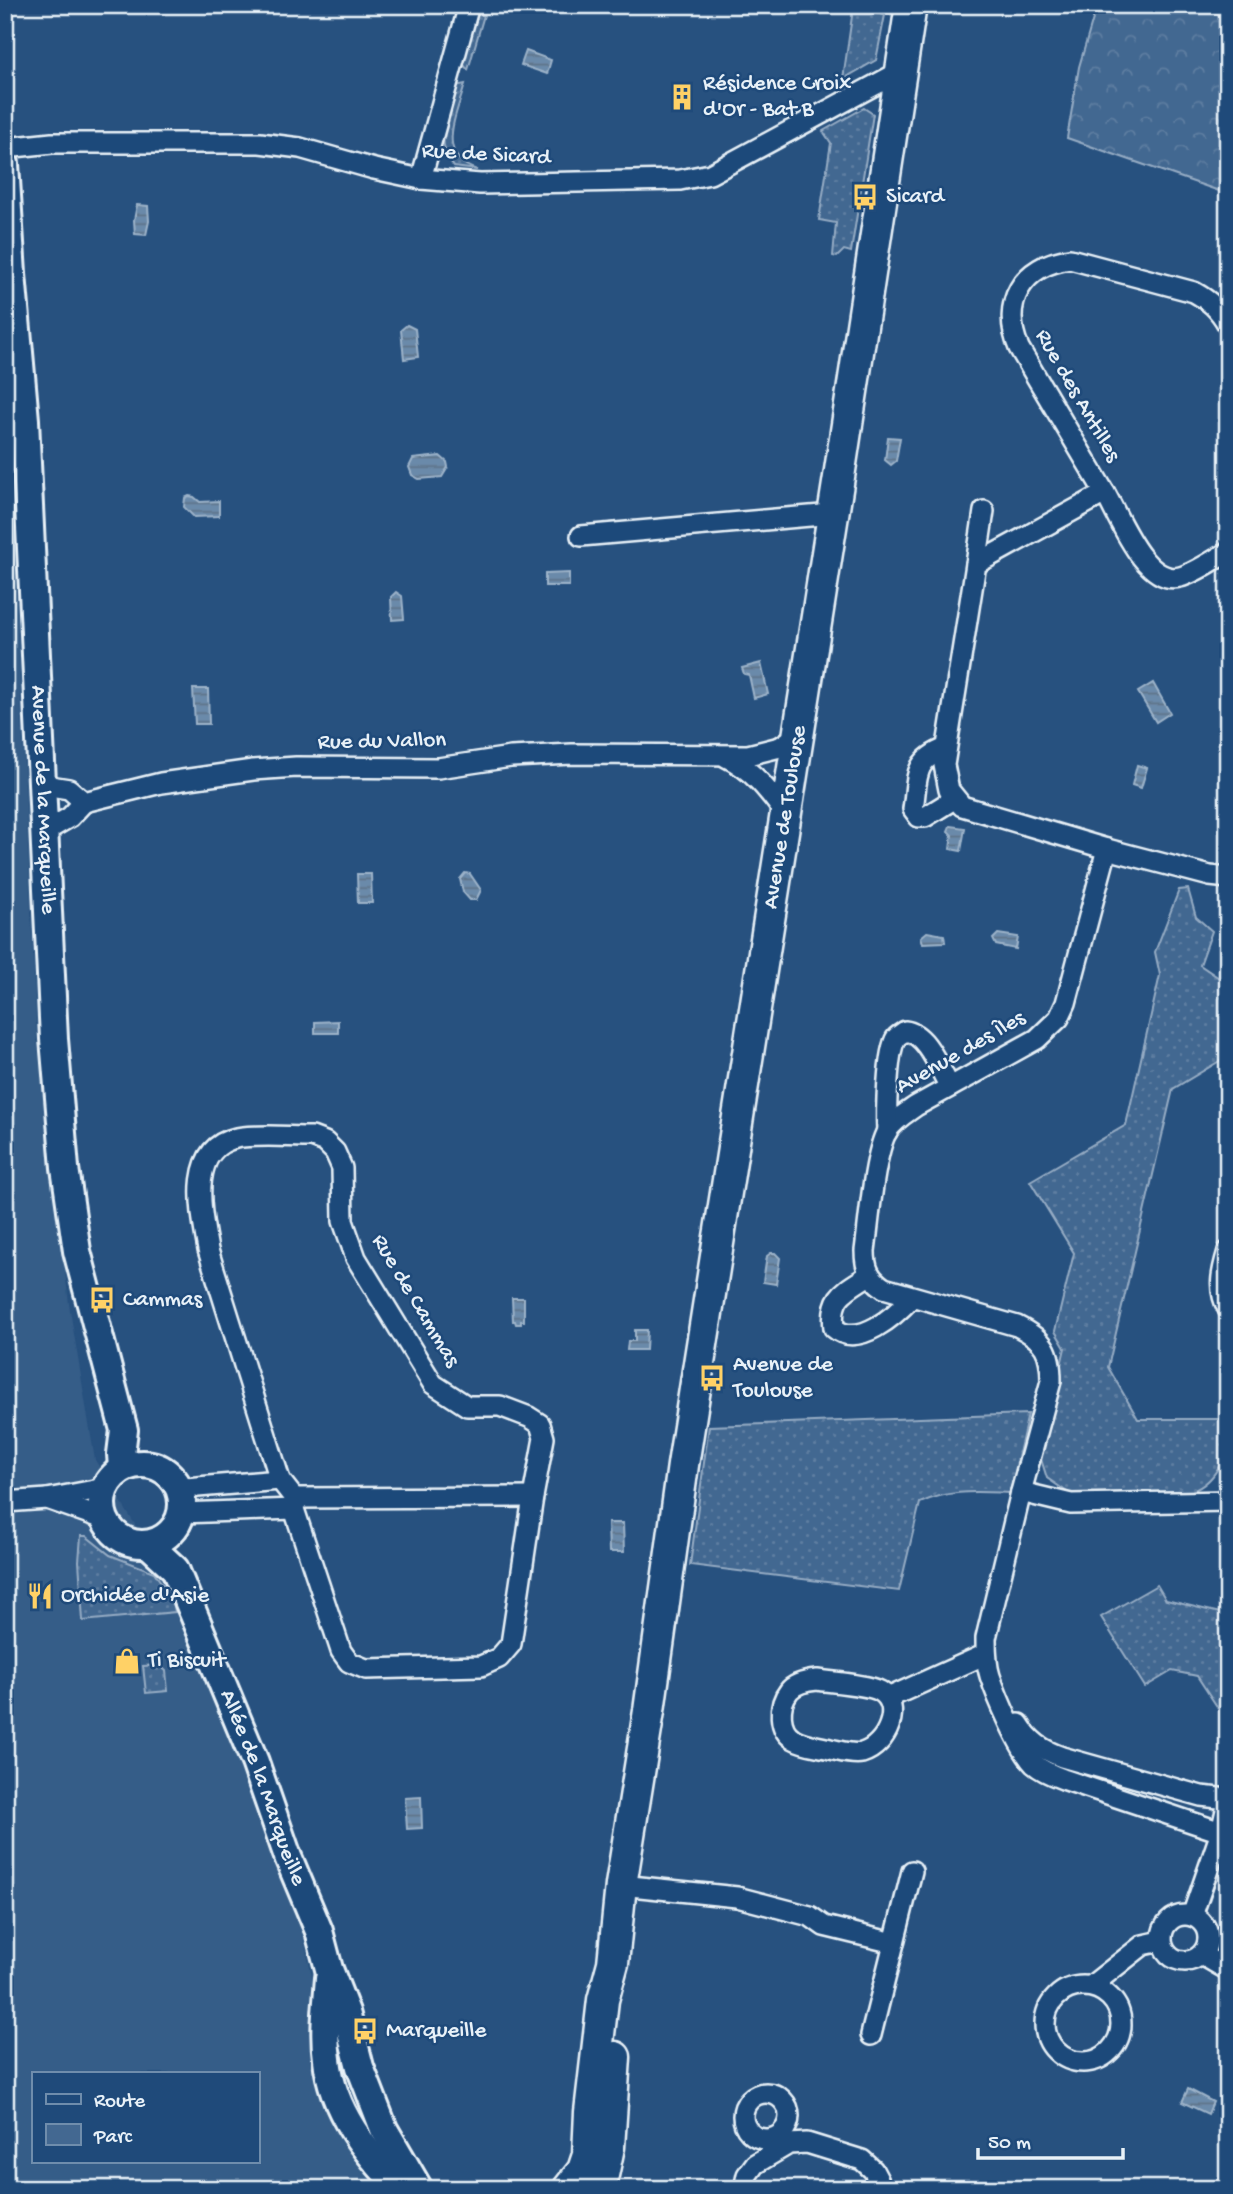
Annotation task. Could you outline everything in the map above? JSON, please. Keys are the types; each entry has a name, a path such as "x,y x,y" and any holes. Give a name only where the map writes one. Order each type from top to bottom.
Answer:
{"main road":[{"name":"Avenue de Toulouse","path":"568,2189 583,2170 589,2155 590,2112 603,2000 613,1963 621,1885 649,1712 683,1465 911,5"},
{"name":"Avenue de Toulouse","path":"600,2189 609,2147 615,2063 616,1997 613,1963"}],"street":[{"path":"421,179 469,5"},
{"name":"Rue de Sicard","path":"5,148 52,143 260,143 300,148 374,170 421,179 480,184 680,180 710,174 901,71"},
{"name":"Avenue de la Marqueille","path":"5,164 8,232 25,408 54,1039 71,1215 107,1370 124,1430 151,1465"},
{"name":"Rue des Antilles","path":"976,564 1105,493 1013,334 1013,310 1023,282 1035,270 1051,261 1070,259 1194,292 1209,300 1228,325"},
{"path":"1105,493 1143,561 1162,576 1172,578 1189,574 1228,552"},
{"path":"984,511 946,748 945,778 954,799 972,811 1210,876 1228,878"},
{"path":"581,536 833,514"},
{"name":"Rue du Vallon","path":"46,831 70,817 84,802 205,775 310,767 438,768 511,757 582,754 725,756 767,751 799,734"},
{"path":"946,748 925,758 920,765 913,809 919,817 925,817 954,799"},
{"path":"725,756 744,766 786,815"},
{"path":"44,785 69,789 84,802"},
{"name":"Avenue des Îles","path":"887,1132 898,1118 916,1106 1037,1039 1059,1018 1066,1003 1107,849"},
{"path":"950,1087 922,1040 913,1032 905,1031 896,1037 886,1107 887,1132 879,1158 865,1264 869,1275 884,1288 1017,1326 1034,1334 1045,1347 1051,1363 1051,1381 986,1638 990,1675 1024,1752 1046,1773 1224,1831"},
{"name":"Rue de Cammas","path":"312,1137 325,1142 335,1152 342,1168 343,1221 356,1258 433,1384 467,1406 500,1406 540,1424 544,1438 511,1644 499,1658 481,1666 366,1669 349,1662 341,1651 294,1504 281,1480 208,1251 201,1213 203,1168 210,1154 222,1143 237,1138 312,1137"},
{"path":"1228,1251 1221,1275 1221,1291 1228,1308"},
{"path":"869,1275 841,1294 834,1304 834,1328 840,1333 848,1336 864,1333 901,1310 912,1297"},
{"name":"Avenue de la Marqueille","path":"122,1468 124,1430"},
{"path":"167,1530 181,1499 177,1486 163,1470 151,1465 135,1465 122,1468 111,1477 105,1488 102,1504 104,1519 111,1530 124,1541 138,1545 167,1530 294,1504 533,1497"},
{"path":"177,1486 186,1488 281,1480"},
{"path":"5,1502 47,1499 105,1488"},
{"path":"1021,1492 1072,1504 1228,1501"},
{"path":"47,1499 104,1519"},
{"name":"Allée de la Marqueille","path":"167,1530 175,1569 255,1762 288,1857 319,1931 329,1969 346,2012 360,2067 384,2129 419,2189"},
{"path":"888,1698 986,1654"},
{"path":"990,1675 1022,1728 1043,1750 1201,1796 1228,1800 1224,1831 1192,1916"},
{"path":"817,1680 878,1689 888,1698 891,1709 888,1729 882,1742 872,1750 857,1754 793,1739 781,1719 783,1702 789,1690 802,1682 817,1680"},
{"path":"871,2035 912,1871"},
{"path":"621,1885 737,1898 810,1916 824,1926 894,1943"},
{"path":"1183,1915 1192,1916 1205,1925 1208,1941 1202,1955 1187,1962 1180,1961 1167,1954 1161,1941 1165,1926 1169,1920 1183,1915"},
{"path":"1091,1986 1111,1997 1118,2009 1121,2022 1119,2038 1112,2050 1099,2059 1077,2062 1064,2058 1053,2049 1046,2037 1046,2010 1055,1997 1065,1989 1078,1985 1091,1986 1143,1945 1161,1941"},
{"path":"1202,1955 1228,1970"},
{"name":"Allée de la Marqueille","path":"329,1969 325,2029 332,2088 359,2139 401,2189"},
{"path":"744,2189 747,2175 768,2146 783,2132 788,2121 786,2105 775,2095 757,2095 745,2108 743,2116 750,2133 768,2146 807,2143"},
{"path":"783,2132 807,2143 862,2160 873,2170 883,2189"}],"shaded area":[{"path":"526,51 551,60 547,74 521,65"},
{"path":"137,205 148,206 146,235 135,234"},
{"path":"407,325 415,329 418,357 404,359 401,330"},
{"path":"888,437 900,438 896,461 891,465 885,460"},
{"path":"5,447 14,549 37,1039 69,1304 95,1460 191,1615 293,1891 341,2105 391,2189 5,2189"},
{"path":"440,456 447,462 448,467 442,477 419,479 412,475 409,467 413,459"},
{"path":"189,496 200,502 219,501 219,516 194,517 184,507 185,498"},
{"path":"569,573 569,586 545,586 545,574"},
{"path":"396,592 402,596 404,619 392,620 391,597"},
{"path":"761,663 768,694 754,698 749,675 744,674 742,668"},
{"path":"1153,683 1170,713 1156,722 1138,692"},
{"path":"193,689 208,689 209,724 195,724"},
{"path":"1137,765 1147,768 1141,788 1132,785"},
{"path":"950,826 965,828 961,851 950,849"},
{"path":"465,873 470,874 481,890 476,900 470,900 463,892 460,879"},
{"path":"357,874 371,874 372,903 358,903"},
{"path":"927,932 944,935 945,942 923,943 921,937"},
{"path":"998,934 1018,937 1016,949 996,945 993,939"},
{"path":"338,1021 338,1033 315,1033 315,1022"},
{"path":"771,1253 780,1258 776,1284 763,1282 767,1256"},
{"path":"512,1298 524,1298 524,1321 521,1321 521,1324 513,1321"},
{"path":"635,1330 647,1330 646,1350 627,1350 628,1341 635,1341"},
{"path":"608,1523 623,1523 624,1552 609,1552"},
{"path":"421,1797 422,1828 407,1829 405,1798"},
{"path":"1188,2089 1213,2102 1208,2114 1182,2102"}],"green space":[{"path":"1097,5 1228,5 1228,194 1067,138 1079,67"},
{"path":"853,9 885,15 876,60 843,79"},
{"path":"475,15 484,15 468,70 462,63"},
{"path":"465,84 454,121 452,145 464,164 477,170 454,167 444,148 444,128 455,86"},
{"path":"864,108 873,114 851,252 844,250 837,257 833,256 836,223 819,220 831,143 823,131"},
{"path":"1188,889 1196,917 1212,931 1200,965 1228,984 1228,1056 1173,1089 1108,1367 1138,1419 1228,1419 1226,1444 1213,1476 1195,1490 1183,1494 1073,1496 1047,1478 1040,1456 1065,1348 1055,1331 1074,1253 1030,1181 1126,1125 1160,975 1155,952 1179,890"},
{"path":"1028,1414 1010,1493 953,1493 920,1503 899,1591 690,1565 709,1426"},
{"path":"81,1536 86,1536 110,1555 154,1572 173,1600 175,1612 83,1621 79,1561"},
{"path":"1157,1585 1166,1600 1220,1613 1228,1612 1228,1703 1218,1708 1197,1676 1172,1671 1145,1687 1101,1617"},
{"path":"159,1665 166,1671 168,1691 146,1693 143,1666"}],"place":[{"name":"Résidence Croix d'Or - Bat B","path":"682,97"},
{"name":"Sicard","path":"865,197"},
{"name":"Cammas","path":"102,1300"},
{"name":"Avenue de Toulouse","path":"712,1378"},
{"name":"Orchidée d'Asie","path":"40,1596"},
{"name":"Ti Biscuit","path":"127,1661"},
{"name":"Marqueille","path":"365,2031"}]}
